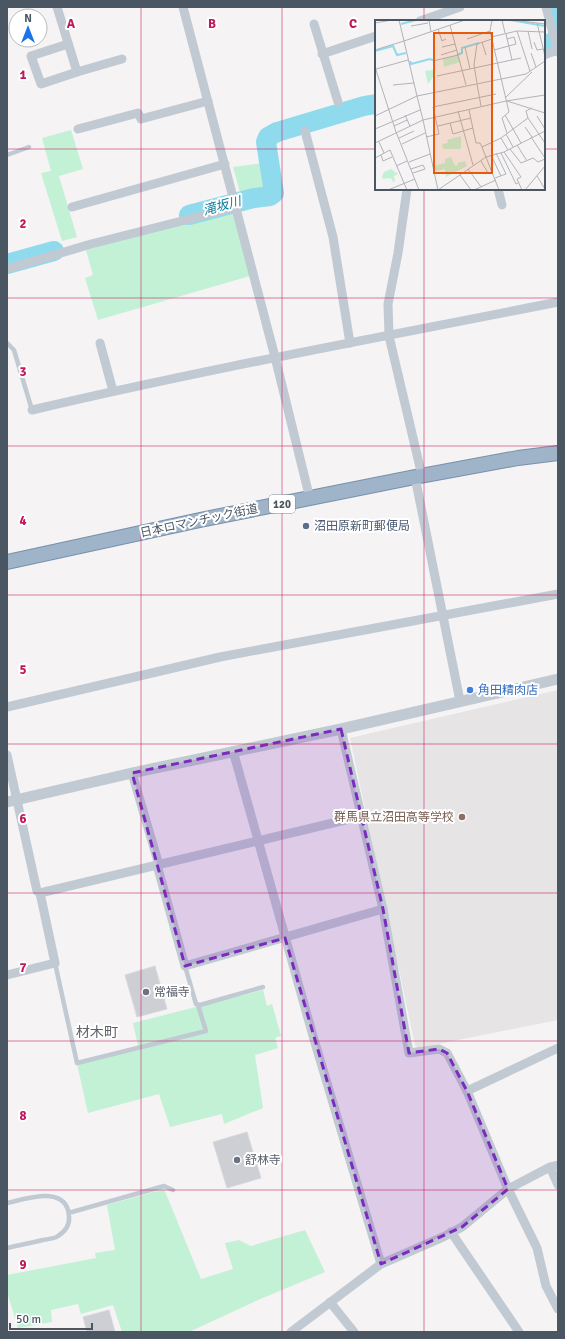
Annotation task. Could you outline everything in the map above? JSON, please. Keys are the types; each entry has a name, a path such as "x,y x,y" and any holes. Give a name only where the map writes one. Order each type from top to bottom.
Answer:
{"highway":[{"name":"日本ロマンチック街道","path":"7,562 192,521 310,499 419,476 518,458 558,453"}],"street":[{"path":"57,7 77,72"},
{"path":"183,7 235,202 310,499"},
{"path":"423,20 460,7"},
{"path":"545,55 558,51 556,36 546,7"},
{"path":"314,24 338,102"},
{"path":"322,54 375,39"},
{"path":"68,44 31,56 41,84 122,59"},
{"path":"78,129 138,113 141,119 208,101"},
{"path":"305,131 333,237 350,343"},
{"path":"72,207 225,164"},
{"path":"407,190 398,253 388,304 389,336 419,476 443,616 460,701"},
{"path":"498,190 502,205"},
{"path":"7,268 235,202"},
{"path":"32,410 113,391 275,357 558,302"},
{"path":"100,344 113,391"},
{"path":"7,707 220,657 558,594"},
{"path":"12,801 132,773 342,729 558,679"},
{"path":"342,729 383,909 409,1053 439,1049 447,1053 467,1091 508,1189 537,1248 546,1286 558,1309"},
{"path":"233,751 312,1036 381,1264"},
{"path":"7,755 12,801 37,890 40,893 55,963 7,975"},
{"path":"132,773 186,966 383,909"},
{"path":"40,893 362,816"},
{"path":"467,1091 558,1048"},
{"path":"291,1332 381,1264 462,1227 508,1189 554,1166 558,1185"},
{"path":"451,1232 519,1332"},
{"path":"330,1302 354,1332"}],"lane":[{"path":"7,155 29,147"},
{"path":"7,343 14,350 32,410"},
{"path":"55,963 77,1063 206,1031 198,1004 196,1004 186,966"},
{"path":"198,1004 200,1005 263,987"},
{"path":"69,1212 164,1186 173,1190"},
{"path":"7,1203 41,1195 54,1196 62,1200 66,1205 69,1212 70,1223 65,1231 57,1237 7,1248"}],"highlighted area":[{"path":"341,729 383,909 409,1053 439,1049 447,1053 467,1091 508,1189 462,1227 381,1264 285,938 185,966 132,773"}],"shaded area":[{"name":"群馬県立沼田高等学校","path":"558,690 558,1020 418,1048 415,1045 350,738"}],"green space":[{"path":"71,130 83,169 59,176 77,237 62,241 41,173 51,171 42,138"},
{"path":"264,163 269,191 241,196 233,167"},
{"path":"234,211 250,276 98,320 85,278 93,275 86,250 146,232"},
{"path":"263,990 267,1006 272,1004 281,1036 275,1038 278,1048 255,1055 263,1108 224,1124 222,1114 170,1127 159,1094 88,1113 77,1064 139,1050 133,1023"},
{"path":"164,1189 201,1279 233,1269 225,1243 239,1240 251,1246 305,1230 325,1272 258,1300 189,1332 122,1332 113,1305 81,1314 78,1304 51,1310 52,1322 18,1328 7,1292 7,1275 96,1258 95,1253 115,1250 107,1205"}],"building":[{"name":"常福寺","path":"155,966 167,1009 137,1017 125,975"},
{"name":"舒林寺","path":"247,1132 261,1178 227,1188 213,1142"},
{"path":"109,1310 115,1332 87,1332 83,1317"}],"waterway":[{"name":"滝坂川","path":"554,7 558,23"},
{"name":"滝坂川","path":"545,46 558,39"},
{"name":"滝坂川","path":"189,215 254,198 270,196 274,193 266,142 268,137 277,132 364,106 375,104"},
{"name":"滝坂川","path":"7,264 54,251"}],"place":[{"name":"沼田原新町郵便局","path":"306,526"},
{"name":"角田精肉店","path":"470,690"},
{"name":"群馬県立沼田高等学校","path":"462,817"},
{"name":"常福寺","path":"146,992"},
{"name":"舒林寺","path":"237,1160"}],"district":[{"name":"材木町","path":"97,1032"}]}
